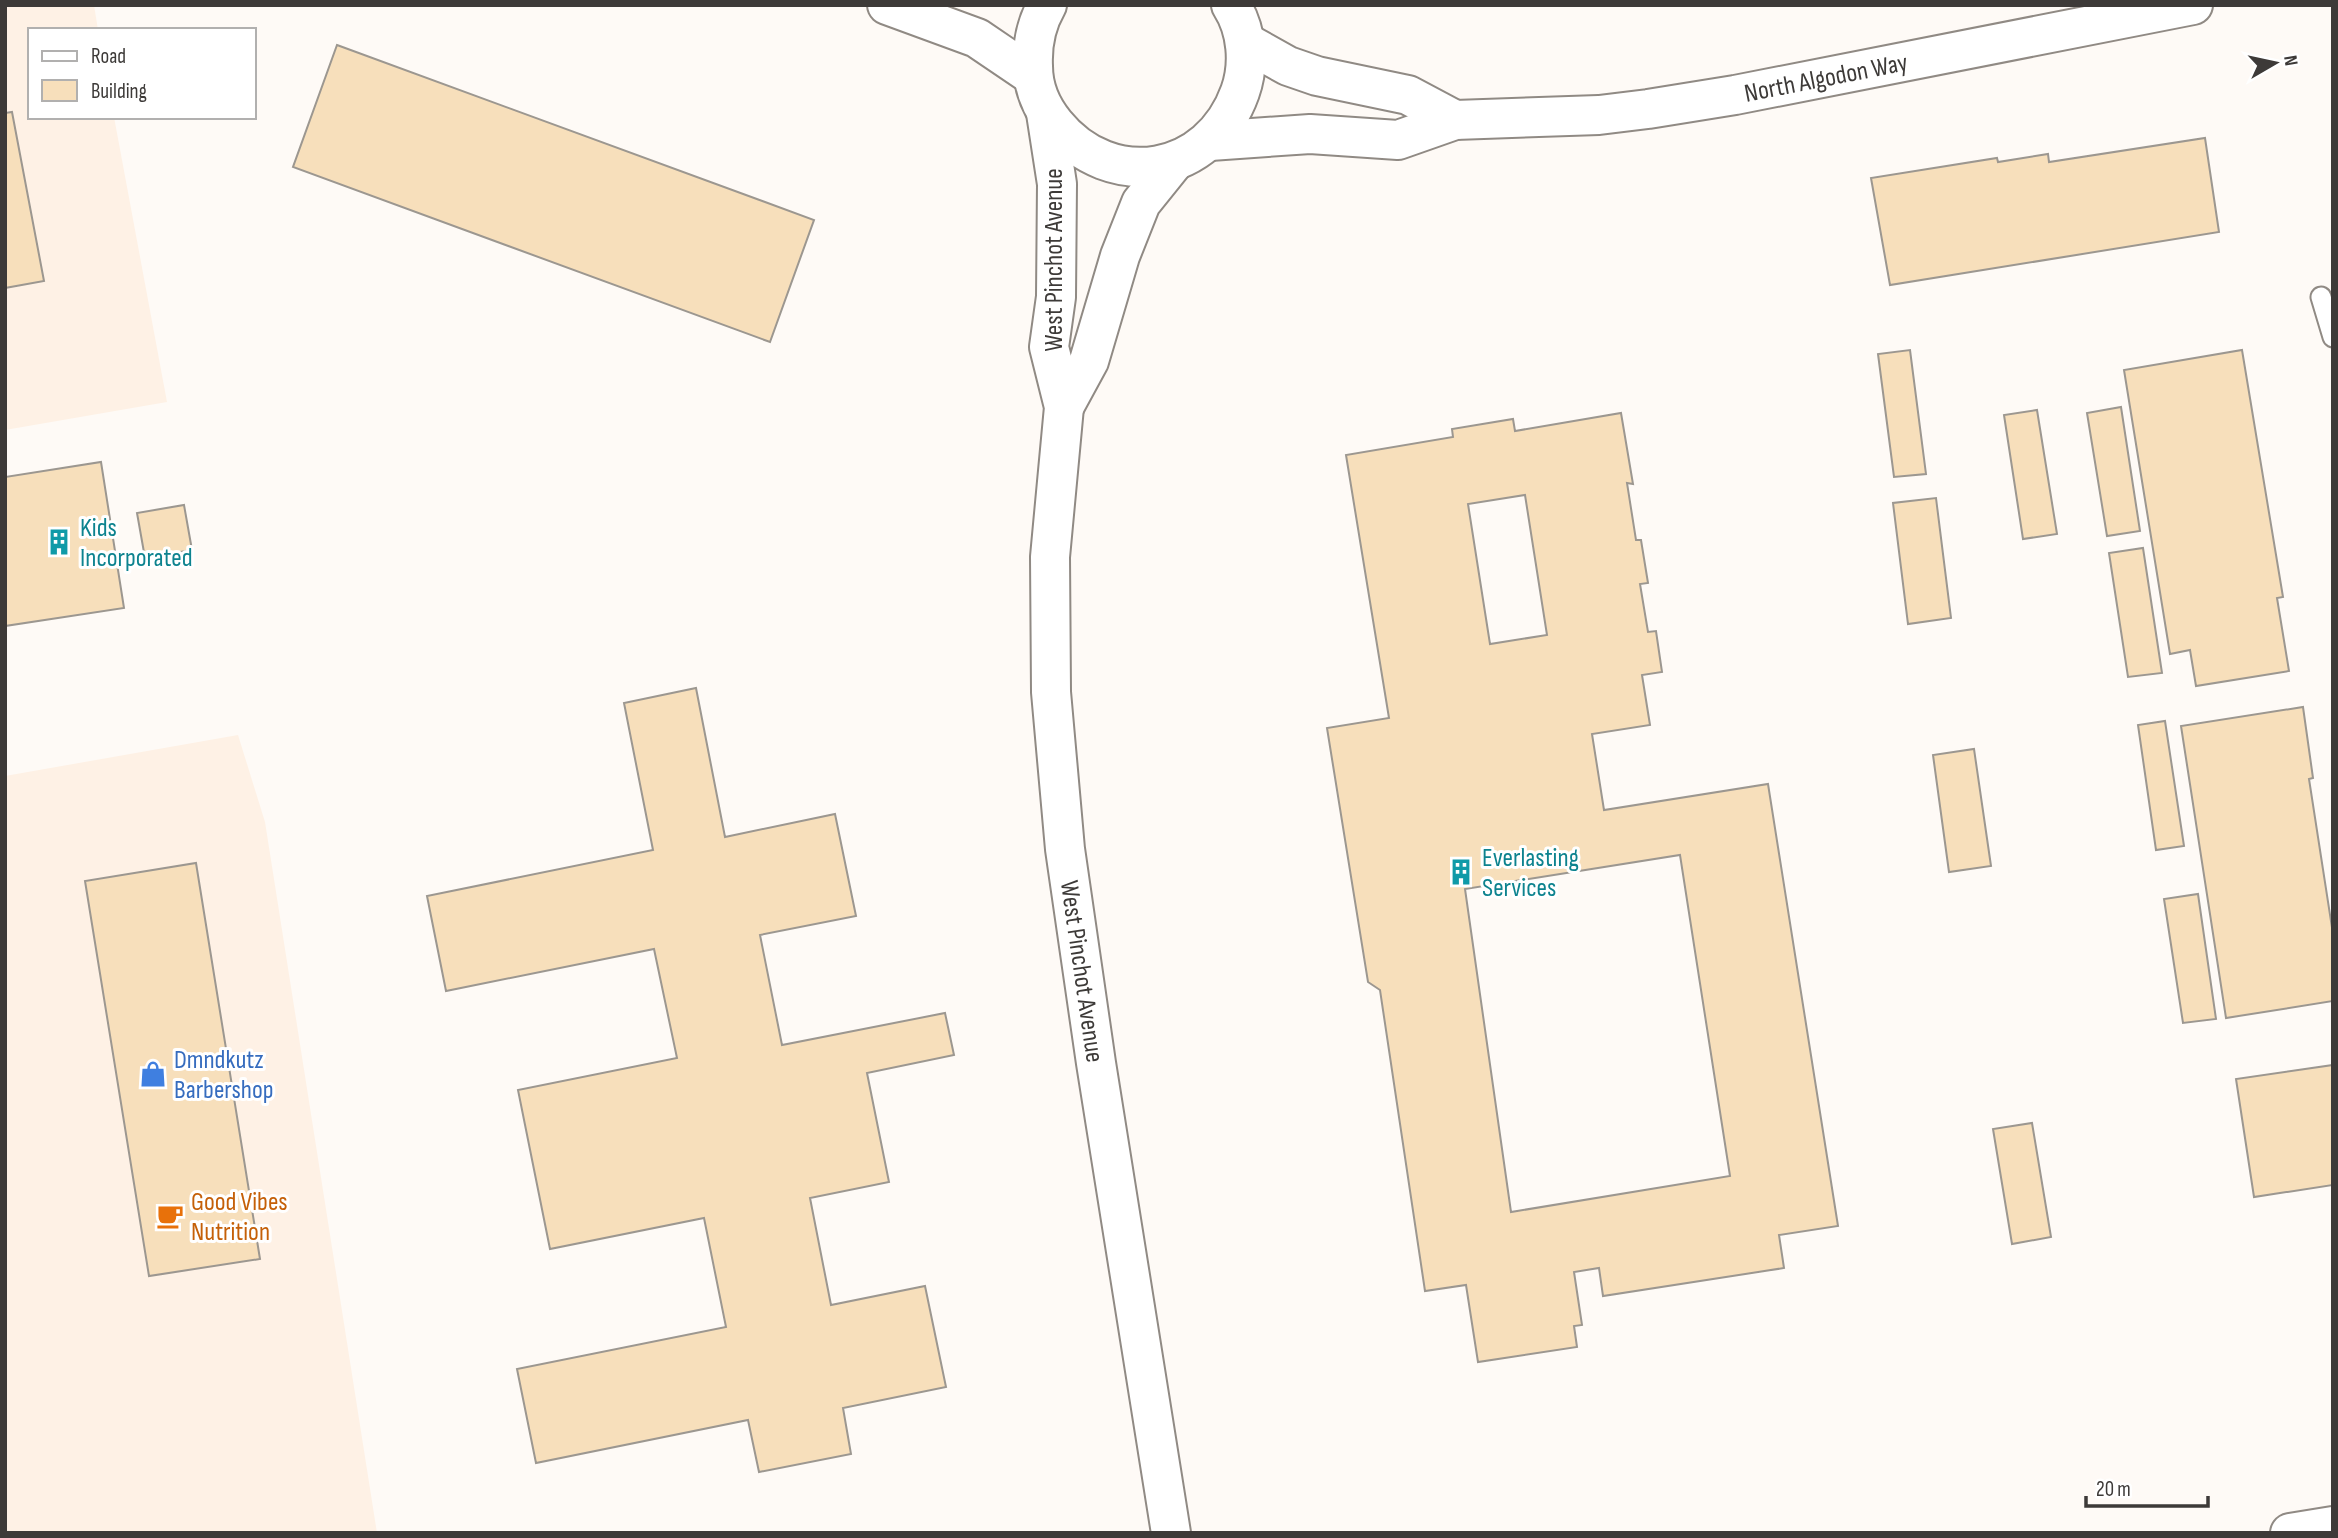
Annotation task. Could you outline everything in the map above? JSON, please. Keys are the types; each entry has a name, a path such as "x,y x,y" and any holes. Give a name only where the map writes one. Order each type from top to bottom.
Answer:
{"street":[{"path":"887,5 977,38 1033,76"},
{"path":"1048,5 1041,16 1032,45 1033,76 1037,95 1046,113 1069,142 1101,160 1138,168 1174,162 1193,153 1210,141 1233,112 1245,78 1245,42 1231,5"},
{"name":"North Algodon Way","path":"1210,141 1310,134 1398,140 1455,120 1599,115 1685,103 2193,5"},
{"name":"North Algodon Way","path":"1245,42 1288,66 1317,76 1408,95 1455,120"},
{"name":"West Pinchot Avenue","path":"1046,113 1057,184 1056,298 1049,347 1064,407 1050,570 1051,692 1065,849 1096,1063 1171,1533"},
{"name":"West Pinchot Avenue","path":"1064,407 1089,361 1120,256 1141,203 1174,162"},
{"path":"2290,1533 2333,1526"}],"lane":[{"path":"2321,297 2333,337"}],"shaded area":[{"path":"5,5 94,5 98,28 28,28 28,119 114,119 167,402 5,430"},
{"path":"238,735 265,822 377,1533 5,1533 5,776"}],"building":[{"path":"337,45 814,220 770,342 293,167"},
{"path":"12,112 44,281 5,288 5,113"},
{"path":"2205,138 2219,232 1890,285 1871,178 1997,158 1998,162 2048,154 2049,162"},
{"path":"1910,350 1926,474 1894,477 1878,354"},
{"path":"2242,350 2283,597 2277,598 2289,671 2196,686 2190,650 2170,654 2124,370"},
{"path":"2121,407 2140,531 2107,536 2087,413"},
{"path":"2037,410 2057,534 2023,539 2004,415"},
{"name":"Everlasting Services","path":"1621,413 1633,484 1627,483 1636,540 1641,540 1648,583 1640,584 1648,632 1656,631 1662,672 1642,675 1650,725 1592,734 1604,810 1768,784 1838,1226 1779,1235 1784,1268 1603,1296 1599,1268 1574,1272 1582,1325 1574,1326 1577,1347 1478,1362 1466,1285 1425,1291 1380,990 1368,982 1327,728 1389,718 1346,455 1453,437 1452,429 1513,419 1515,431","holes":["1525,495 1547,635 1490,644 1468,504","1680,855 1730,1176 1511,1212 1465,889"]},
{"name":"Kids Incorporated","path":"101,462 124,608 5,626 5,477"},
{"path":"1936,498 1951,618 1908,624 1893,503"},
{"path":"184,505 192,550 145,558 137,513"},
{"path":"2143,548 2162,673 2128,677 2109,553"},
{"path":"696,688 725,837 835,814 856,916 760,935 782,1045 945,1013 954,1055 867,1073 889,1182 810,1198 831,1305 925,1286 946,1387 843,1408 851,1454 759,1472 748,1420 536,1463 517,1369 726,1327 704,1218 550,1249 518,1090 677,1058 654,949 446,991 427,896 653,850 624,703"},
{"path":"2303,707 2313,778 2309,779 2333,934 2333,1001 2226,1018 2181,726"},
{"path":"2165,721 2184,846 2156,850 2138,725"},
{"path":"1974,749 1991,866 1949,872 1933,755"},
{"path":"196,863 260,1259 149,1276 85,881"},
{"path":"2198,894 2216,1019 2183,1023 2164,899"},
{"path":"2333,1065 2333,1185 2254,1197 2236,1079"},
{"path":"2032,1123 2051,1237 2012,1244 1993,1129"}],"place":[{"name":"Kids Incorporated","path":"59,542"},
{"name":"Everlasting Services","path":"1461,872"},
{"name":"Dmndkutz Barbershop","path":"153,1074"},
{"name":"Good Vibes Nutrition","path":"170,1216"}]}
